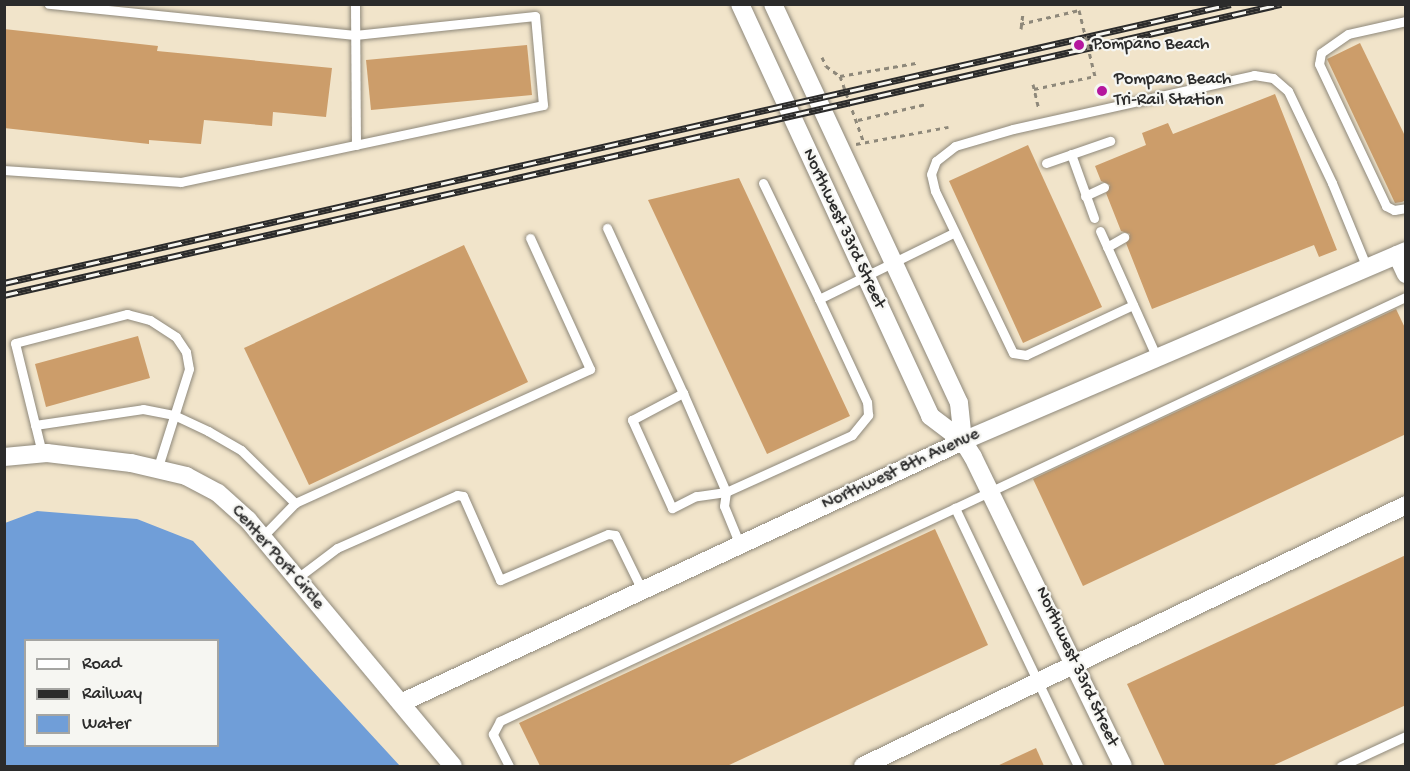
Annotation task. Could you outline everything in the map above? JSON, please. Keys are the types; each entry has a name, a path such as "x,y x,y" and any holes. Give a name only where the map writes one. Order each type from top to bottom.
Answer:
{"street":[{"name":"Northwest 33rd Street","path":"740,4 930,416 963,441"},
{"name":"Northwest 33rd Street","path":"773,4 958,403 963,441 990,489 1076,663 1123,766"},
{"name":"Northwest 8th Avenue","path":"403,702 963,441 1401,253"},
{"path":"1401,253 1406,274"},
{"name":"Center Port Circle","path":"4,458 42,453 157,470 186,476 218,493 262,537 403,702 453,766"},
{"path":"863,766 1406,505"}],"lane":[{"path":"4,170 181,182 543,105 535,15 355,35 49,4"},
{"path":"355,4 356,145"},
{"path":"1406,21 1348,34 1321,53 1319,63 1386,206 1394,210 1406,208"},
{"path":"1133,306 1026,355 1013,353 953,233 931,174 936,161 955,146 1254,75 1273,78 1288,91 1332,183 1367,268"},
{"path":"1046,163 1110,141"},
{"path":"1071,154 1094,218"},
{"path":"683,393 632,420 672,508 696,496 726,492 852,435 864,424 867,402 763,183"},
{"path":"1085,196 1104,187"},
{"path":"607,228 726,492 724,506 740,545"},
{"path":"1100,231 1157,358"},
{"path":"819,299 953,233"},
{"path":"262,537 296,503 590,369 530,237"},
{"path":"1107,247 1124,237"},
{"path":"509,766 494,734 500,722 955,508 990,489 1406,297"},
{"path":"42,453 15,343 127,314 150,320 176,337 186,352 189,369 157,470"},
{"path":"35,425 143,409 174,415 242,450 296,503"},
{"path":"297,579 337,548 457,495 463,496 500,580 608,534 615,535 642,590"},
{"path":"955,508 1078,766"},
{"path":"1341,766 1406,736"}],"path":[{"path":"1023,12 1020,26 1079,10 1095,76 1035,89"},
{"path":"822,57 826,66 840,75 858,120 864,143"},
{"path":"840,75 916,63"},
{"path":"1033,84 1038,106"},
{"path":"858,120 926,104"},
{"path":"855,145 948,126"}],"water":[{"path":"37,511 137,519 193,541 400,766 5,766 5,523"}],"building":[{"path":"4,29 158,46 157,51 332,68 326,117 273,112 272,126 204,120 201,144 149,140 149,144 4,128"},
{"path":"1360,43 1406,138 1406,200 1402,202 1395,203 1327,59"},
{"path":"527,45 532,95 371,110 366,60"},
{"path":"1275,94 1337,250 1319,257 1314,245 1152,309 1126,243 1130,234 1121,231 1106,193 1110,185 1101,181 1095,166 1146,145 1142,133 1168,123 1173,134"},
{"path":"1028,145 1102,307 1023,343 949,181"},
{"path":"739,178 850,416 767,454 648,200"},
{"path":"464,245 528,382 309,485 244,348"},
{"path":"1396,309 1406,330 1406,434 1083,586 1033,479"},
{"path":"138,336 150,378 46,407 35,364"},
{"path":"935,529 988,645 727,766 540,766 519,723"},
{"path":"1406,555 1406,705 1272,766 1165,766 1127,684"},
{"path":"1036,748 1044,766 997,766"}],"railway":[{"path":"4,283 1231,4"},
{"path":"4,295 1281,4"}],"place":[{"name":"Pompano Beach","path":"1079,45"},
{"name":"Pompano Beach Tri-Rail Station","path":"1102,91"}]}
